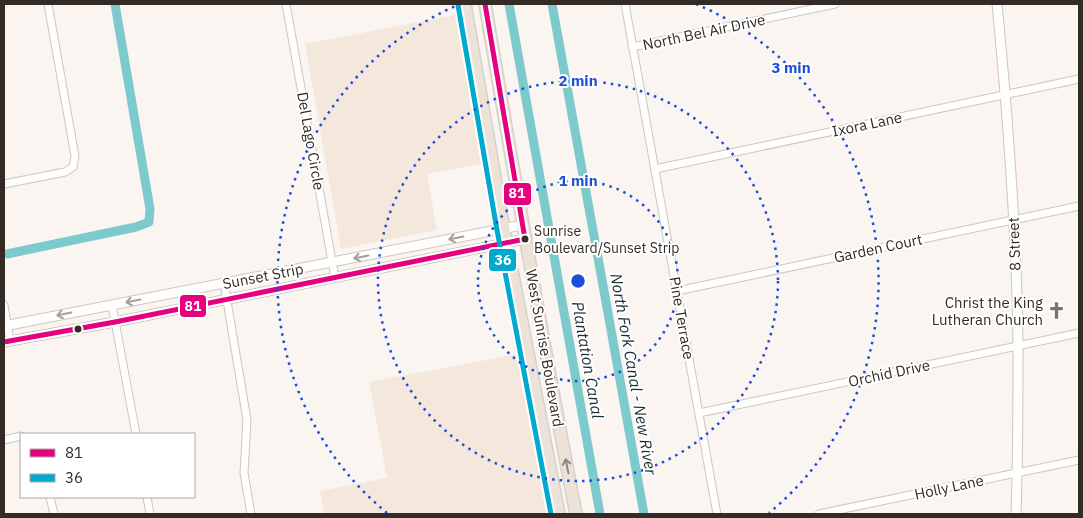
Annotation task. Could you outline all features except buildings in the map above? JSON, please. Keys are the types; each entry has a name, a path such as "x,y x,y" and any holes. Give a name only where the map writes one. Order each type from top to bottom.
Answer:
{"highway":[{"name":"West Sunrise Boulevard","path":"465,4 504,228 559,514"},
{"name":"West Sunrise Boulevard","path":"485,4 522,225 576,514"}],"street":[{"path":"4,184 64,172 73,167 76,156 48,4"},
{"name":"Del Lago Circle","path":"286,4 335,278"},
{"name":"Pine Terrace","path":"625,4 717,514"},
{"name":"North Bel Air Drive","path":"632,47 835,4"},
{"name":"8 Street","path":"997,4 1006,95 1014,220 1018,346 1016,514"},
{"name":"Ixora Lane","path":"655,168 1079,79"},
{"name":"Garden Court","path":"677,291 1079,206"},
{"name":"Sunset Strip","path":"6,325 522,225"},
{"name":"Sunset Strip","path":"7,342 335,278 507,242 525,240"},
{"path":"224,283 247,420 244,473 251,514"},
{"path":"4,305 7,342"},
{"path":"112,305 136,433"},
{"name":"Orchid Drive","path":"699,413 1079,333"},
{"path":"4,440 20,436"},
{"name":"Holly Lane","path":"819,514 1079,460"},
{"path":"50,498 54,514"},
{"path":"147,498 150,514"}],"shaded area":[{"path":"455,15 482,164 427,174 437,230 341,249 305,44"},
{"path":"518,354 548,514 324,514 320,491 387,478 369,382"}],"waterway":[{"path":"7,254 136,227 149,222 150,209 115,4"},
{"name":"Plantation Canal","path":"509,4 600,514"},
{"name":"North Fork Canal - New River","path":"552,4 644,514"}],"transit line":[{"name":"81","path":"4,342 115,322 525,239 485,4"},
{"name":"36","path":"458,5 497,230 551,514"}],"place":[{"name":"Sunrise Boulevard/Sunset Strip","path":"525,239"},
{"name":"Christ the King Lutheran Church","path":"1057,311"}]}
